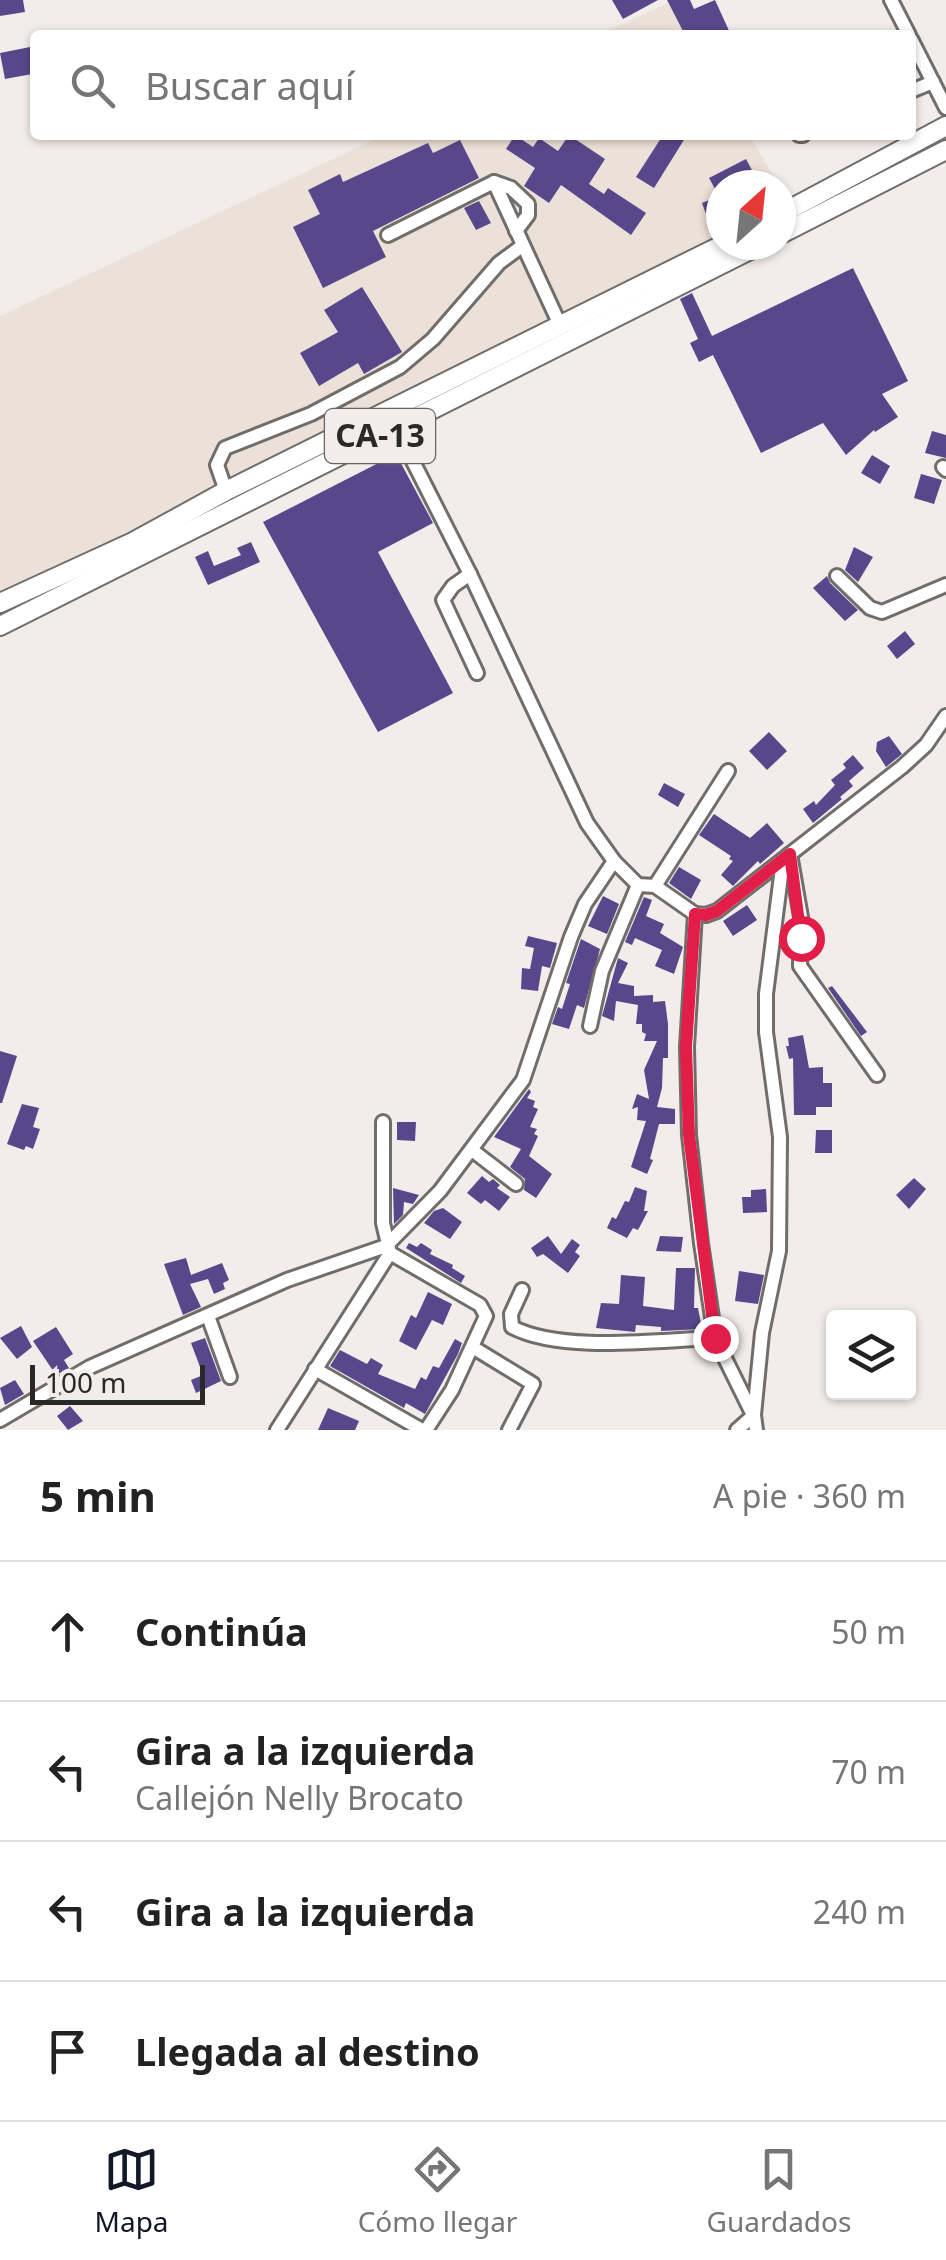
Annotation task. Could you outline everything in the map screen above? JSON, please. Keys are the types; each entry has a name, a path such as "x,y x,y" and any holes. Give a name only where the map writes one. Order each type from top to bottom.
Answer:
{"highway":[{"path":"796,206 946,126"},
{"path":"796,226 946,150"},
{"name":"CA-13","path":"0,626 391,420 708,260"},
{"name":"CA-13","path":"0,603 133,542 226,491 391,420 560,325 716,260"}],"street":[{"path":"891,0 906,30"},
{"path":"916,49 946,108"},
{"path":"916,89 933,82"},
{"path":"388,235 494,182 511,188 528,204 528,215 516,231"},
{"path":"494,182 560,325"},
{"path":"226,491 217,465 225,448 310,414 400,367 432,339 499,263 522,246"},
{"path":"391,420 470,574 588,823 614,861 638,884 655,886 695,914 717,911 902,767 926,744 946,716"},
{"path":"470,574 453,586 443,600 477,673"},
{"path":"837,576 870,608 882,612 946,585"},
{"path":"655,886 728,771"},
{"path":"786,857 801,917 800,966 877,1075"},
{"path":"756,1430 762,1334 779,1251 780,1137 766,1032 766,994 786,857"},
{"path":"277,1430 388,1250 440,1191 522,1080 571,937 585,904 614,861"},
{"path":"590,1026 602,971 638,884"},
{"path":"695,914 687,1016 689,1135 715,1338 754,1415"},
{"path":"384,1122 388,1250"},
{"path":"472,1150 516,1184"},
{"path":"0,1420 90,1367 287,1280 388,1250 485,1309 474,1348 452,1390 424,1430 315,1369"},
{"path":"522,1290 512,1314 512,1327 544,1339 579,1342 715,1338"},
{"path":"208,1316 230,1377"},
{"path":"474,1348 533,1384 509,1430"},
{"path":"736,1430 754,1415"}],"shaded area":[{"path":"668,3 685,30 609,30"},
{"path":"373,140 752,140 770,170 706,170 706,243 0,596 0,316"}],"building":[{"path":"0,0 23,0 25,12 0,16"},
{"path":"612,0 658,0 623,19"},
{"path":"667,0 690,0 694,9 715,0 729,30 682,30"},
{"path":"30,47 30,74 5,79 0,53"},
{"path":"460,140 479,178 373,231 386,257 323,288 293,227 320,214 308,190 340,174 343,182 428,143 433,153"},
{"path":"512,140 522,140 533,147 542,140 558,151 566,140 576,140 605,159 589,184 604,194 608,188 646,213 631,235 561,185 549,203 524,186 535,168 506,149"},
{"path":"660,140 684,140 654,188 636,177"},
{"path":"746,159 752,170 725,170"},
{"path":"479,201 491,223 476,230 464,208"},
{"path":"853,268 908,381 882,394 898,417 874,430 846,455 823,423 761,453 713,355 699,362 690,343 698,339 680,299 692,293 712,336"},
{"path":"362,287 402,352 364,374 358,363 319,386 300,353 338,332 324,310"},
{"path":"932,431 946,435 946,458 925,453"},
{"path":"396,454 433,523 378,552 453,693 378,732 263,522"},
{"path":"872,455 890,466 880,484 861,473"},
{"path":"921,474 942,480 934,504 914,498"},
{"path":"251,542 260,562 208,585 195,557 208,551 214,566 241,555 237,548"},
{"path":"854,547 873,557 858,582 845,570"},
{"path":"827,576 858,610 845,621 813,588"},
{"path":"905,631 915,644 897,659 887,646"},
{"path":"769,732 787,751 767,770 749,751"},
{"path":"889,736 902,754 886,767 876,751 877,742"},
{"path":"853,755 864,768 849,781 853,786 842,799 813,823 803,809 814,801 816,805 835,785 831,780 846,768 843,764"},
{"path":"664,783 685,794 678,807 658,795"},
{"path":"714,814 750,838 767,823 784,843 733,886 721,875 733,861 731,856 699,835"},
{"path":"679,867 701,880 691,899 669,883"},
{"path":"603,896 619,904 607,934 588,926"},
{"path":"644,897 652,900 646,916 664,924 660,933 683,947 674,974 655,966 662,950 635,938 632,945 625,942"},
{"path":"747,905 757,920 733,936 723,921"},
{"path":"528,936 557,943 550,968 542,966 538,991 521,989 522,968 530,969 534,948 525,946"},
{"path":"581,939 600,949 584,1008 577,1005 569,1029 552,1024 558,1007 562,1009"},
{"path":"618,958 628,963 618,983 634,986 634,996 653,995 653,1002 665,1001 668,1058 663,1058 657,1107 675,1109 675,1124 659,1124 647,1174 631,1167 646,1121 637,1120 638,1107 632,1109 637,1094 649,1099 644,1070 657,1041 644,1041 642,1024 636,1024 638,1005 616,1001 614,1021 602,1016"},
{"path":"832,986 867,1032 861,1036 828,988"},
{"path":"803,1035 809,1068 823,1067 823,1083 832,1083 832,1107 816,1107 816,1115 794,1115 793,1058 789,1059 786,1046 788,1038"},
{"path":"0,1051 17,1056 2,1103 0,1103"},
{"path":"529,1089 527,1098 535,1101 533,1107 538,1109 530,1127 537,1129 534,1134 538,1136 529,1156 552,1174 536,1198 524,1190 525,1179 510,1167 521,1149 494,1137"},
{"path":"22,1104 39,1108 33,1127 40,1129 33,1149 7,1144"},
{"path":"397,1122 416,1122 415,1141 397,1140"},
{"path":"816,1130 832,1130 832,1153 815,1153"},
{"path":"482,1176 489,1182 493,1179 500,1185 497,1188 510,1197 499,1211 467,1193"},
{"path":"914,1178 926,1189 909,1209 896,1195"},
{"path":"635,1187 647,1191 644,1211 648,1211 638,1230 633,1228 627,1238 607,1228 625,1201 629,1202"},
{"path":"393,1188 419,1195 413,1204 404,1202 403,1215 394,1224"},
{"path":"766,1189 767,1212 743,1213 742,1197 751,1197 751,1190"},
{"path":"443,1208 462,1222 450,1239 424,1223 434,1211"},
{"path":"548,1236 561,1254 572,1239 580,1245 575,1252 580,1256 568,1273 543,1254 537,1257 531,1248"},
{"path":"660,1236 683,1237 681,1252 656,1251"},
{"path":"409,1243 417,1247 421,1243 432,1250 430,1254 453,1265 465,1276 461,1283 406,1248"},
{"path":"186,1258 191,1275 222,1263 229,1280 223,1283 225,1289 214,1294 208,1279 190,1284 201,1307 183,1315 164,1264"},
{"path":"676,1268 695,1268 694,1308 698,1308 702,1329 661,1331 661,1327 636,1325 635,1332 596,1328 601,1303 619,1304 621,1275 645,1277 643,1306 674,1310"},
{"path":"739,1271 764,1275 758,1304 735,1301"},
{"path":"428,1292 452,1304 443,1325 432,1320 416,1350 399,1341"},
{"path":"21,1326 32,1347 17,1359 0,1338"},
{"path":"56,1327 73,1354 64,1360 69,1368 56,1375 33,1341"},
{"path":"205,1338 221,1381 196,1393 191,1380 203,1375 191,1343"},
{"path":"455,1339 462,1343 458,1354 425,1414 406,1403 404,1408 330,1366 340,1350 367,1364 371,1358 383,1365 378,1374 415,1389 421,1377 426,1380 433,1366 439,1368"},
{"path":"15,1380 24,1394 5,1405 0,1388"},
{"path":"70,1406 83,1421 68,1430 57,1416"},
{"path":"328,1408 359,1421 355,1430 318,1430"}],"route":[{"path":"715,1338 689,1135 686,1047 695,914 717,911 790,854 801,938"}]}
